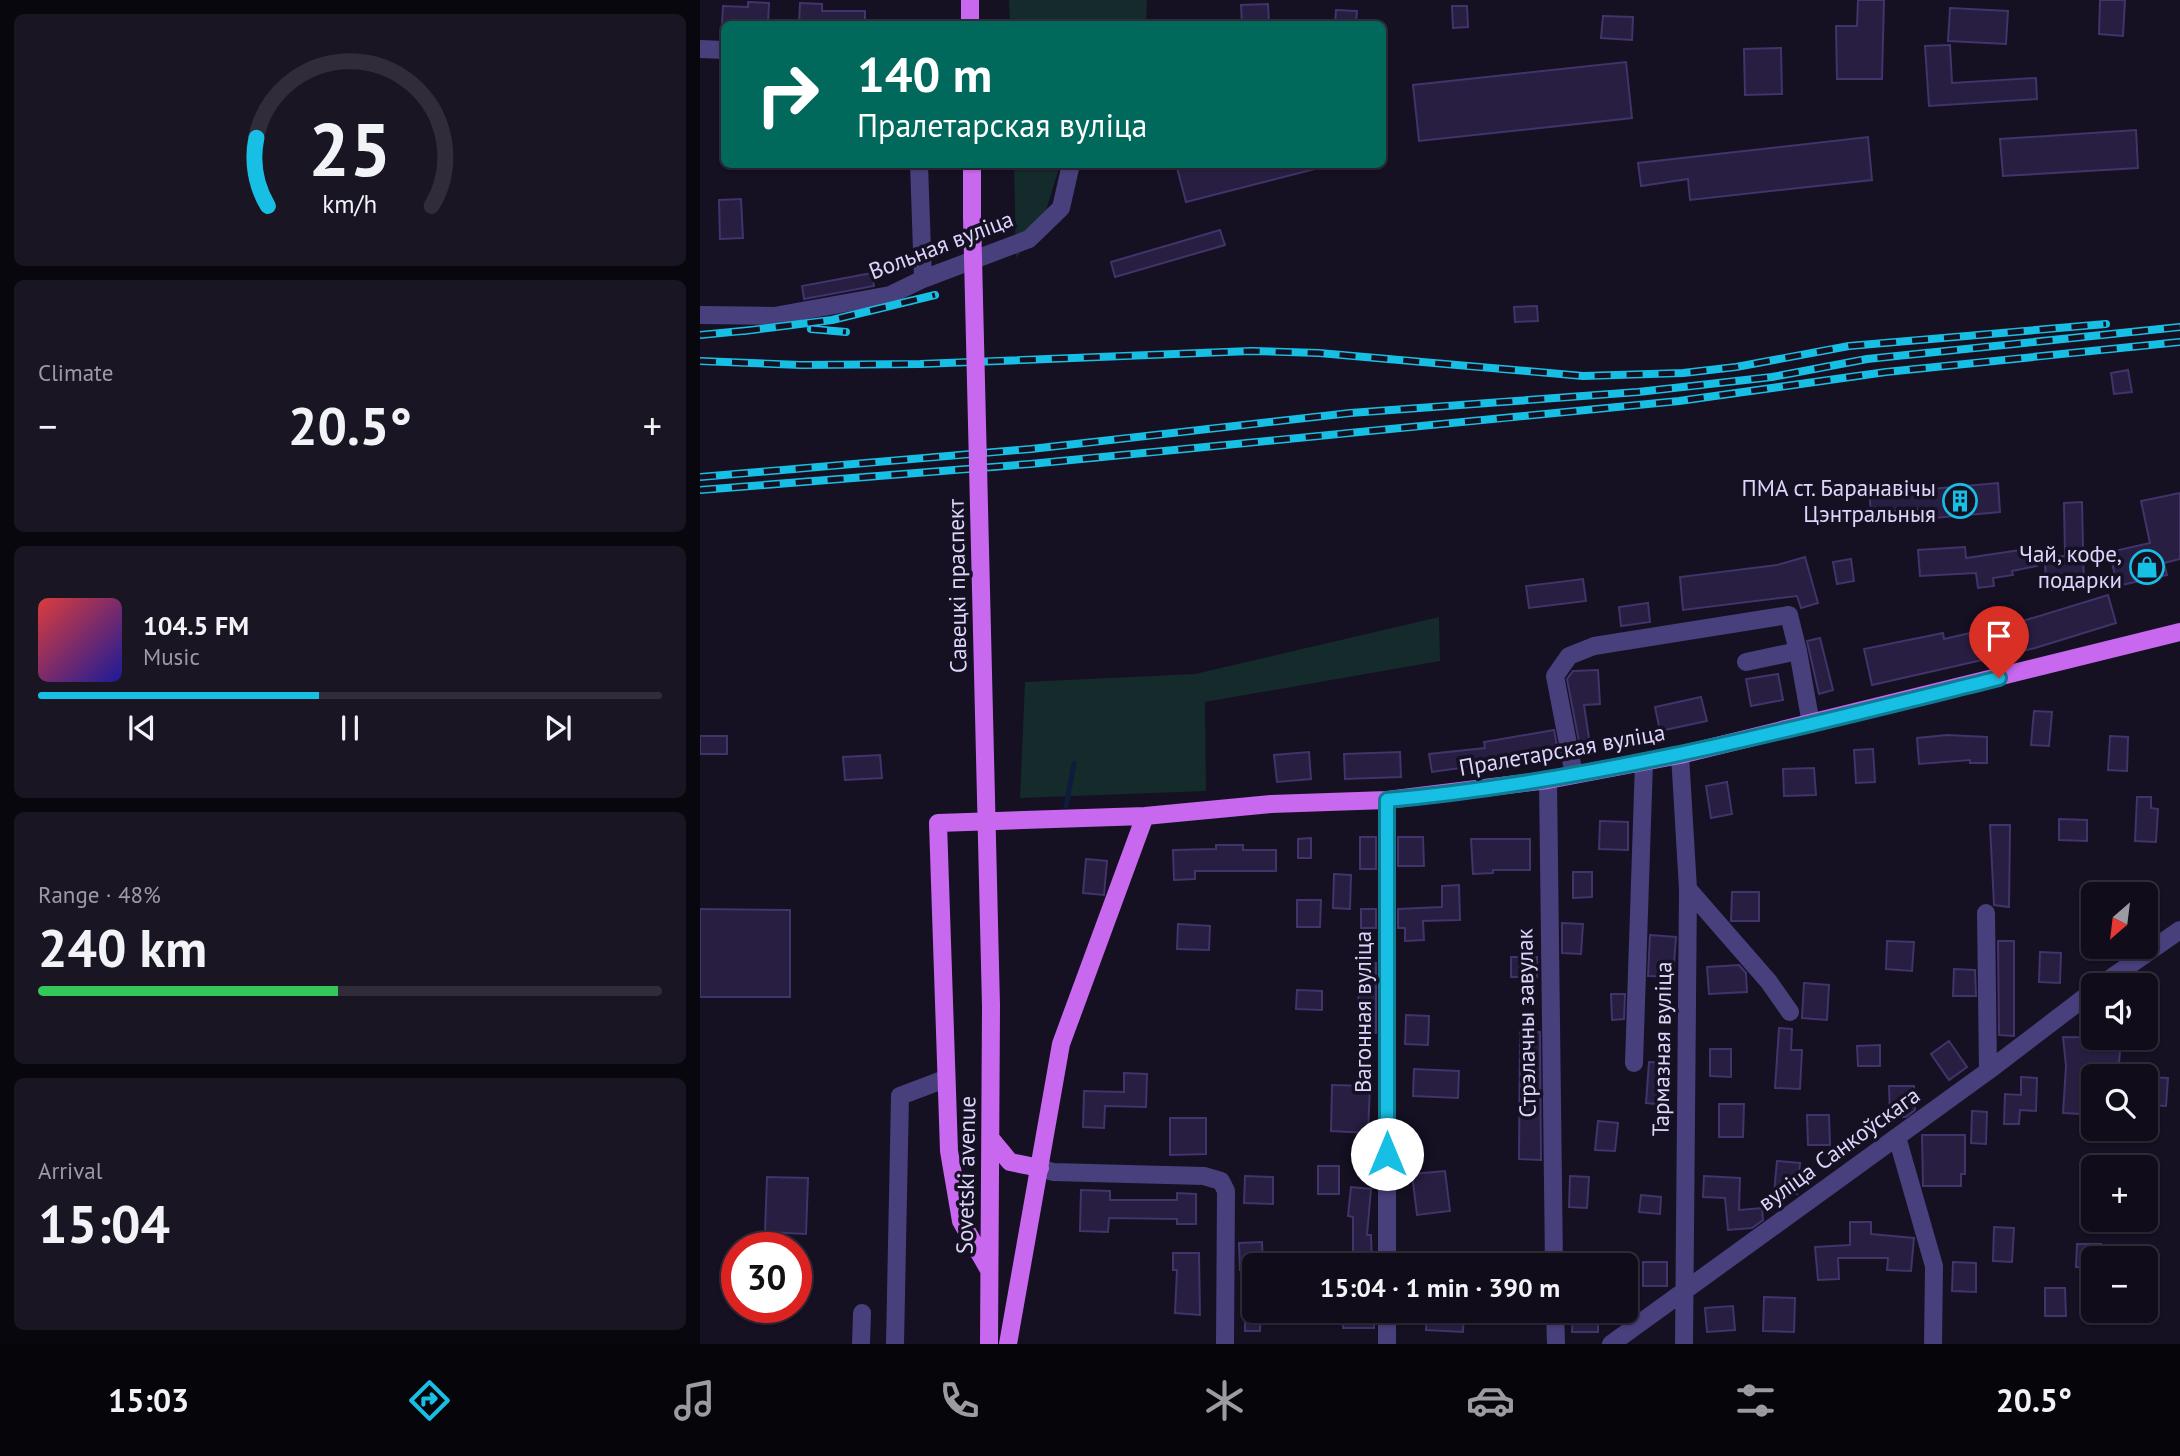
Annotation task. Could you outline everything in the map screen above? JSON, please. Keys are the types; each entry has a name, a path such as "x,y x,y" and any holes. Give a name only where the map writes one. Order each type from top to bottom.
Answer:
{"main road":[{"path":"970,0 970,21"},
{"name":"Савецкі праспект","path":"972,168 991,1006"},
{"name":"Пралетарская вуліца","path":"945,1079 946,1020 938,823 1145,816 1271,804 1387,800 1548,780 1680,755 2180,632"},
{"path":"1008,1344 1061,1045 1069,1017 1145,816"},
{"name":"Sovetski avenue","path":"989,1344 991,1006"},
{"path":"945,1079 949,1152 961,1221 989,1270"},
{"path":"991,1139 1010,1162 1040,1168"}],"street":[{"path":"700,49 721,50"},
{"path":"919,168 923,279"},
{"name":"Вольная вуліца","path":"700,315 774,316 890,295 923,279 1029,239 1061,208 1070,168"},
{"path":"1574,775 1555,676 1569,656 1594,646 1789,615 1811,724"},
{"path":"1746,662 1798,651"},
{"name":"Тармазная вуліца","path":"1680,755 1688,888 1684,1344"},
{"path":"1634,1063 1644,762"},
{"name":"Стрэлачны завулак","path":"1548,780 1554,1253"},
{"name":"Вагонная вуліца","path":"1387,800 1387,1253"},
{"path":"1688,888 1769,982 1790,1012"},
{"path":"1986,914 1989,1071"},
{"path":"2118,973 2180,930"},
{"name":"вуліца Санкоўскага","path":"1611,1344 1989,1071 2081,1000"},
{"path":"895,1344 900,1096 945,1079"},
{"path":"1897,1137 1934,1266 1933,1344"},
{"path":"1040,1168 1053,1172 1204,1176 1221,1181 1226,1191 1225,1344"},
{"path":"861,1344 862,1313"},
{"path":"1387,1323 1387,1344"},
{"path":"1555,1323 1556,1344"}],"green space":[{"path":"1009,0 1147,0 1146,21 1010,21"},
{"path":"1014,168 1059,168 1041,227 1016,258"},
{"path":"1439,617 1440,661 1205,702 1206,791 1020,798 1025,682 1195,674"}],"building":[{"path":"1858,0 1884,0 1882,79 1837,79 1836,26 1857,26"},
{"path":"2100,0 2125,0 2123,36 2099,34"},
{"path":"748,2 769,3 768,21 722,21 723,6 748,7"},
{"path":"800,3 822,4 822,11 865,11 865,21 799,21"},
{"path":"1268,4 1269,21 1242,21 1241,5"},
{"path":"1452,6 1467,6 1468,27 1453,28"},
{"path":"1950,8 2008,11 2006,44 1948,41"},
{"path":"1336,10 1357,11 1356,21 1335,21"},
{"path":"1603,16 1633,17 1632,40 1601,38"},
{"path":"1950,45 1952,83 2036,78 2037,99 1929,106 1925,46"},
{"path":"1781,48 1782,94 1745,95 1744,49"},
{"path":"1626,62 1632,118 1419,141 1413,85"},
{"path":"2136,130 2138,168 2003,176 2000,139"},
{"path":"1868,137 1872,180 1690,200 1688,179 1641,186 1638,163"},
{"path":"1177,168 1315,168 1315,169 1186,202"},
{"path":"741,199 743,238 720,239 719,200"},
{"path":"1220,230 1225,245 1115,277 1111,262"},
{"path":"872,273 874,286 804,299 802,286"},
{"path":"1537,306 1538,321 1515,322 1514,307"},
{"path":"2128,370 2132,392 2114,394 2111,373"},
{"name":"ПМА ст. Баранавічы Цэнтральныя","path":"1998,483 2000,512 1923,519 1922,509 1871,513 1869,489 1908,485 1908,491"},
{"path":"2180,493 2180,559 2164,563 2167,575 2117,586 2110,552 2150,543 2141,501"},
{"path":"2082,502 2084,589 2046,590 2045,557 2065,556 2064,503"},
{"path":"1965,547 1966,558 2034,548 2037,566 2012,571 2013,575 1993,578 1994,586 1978,588 1976,573 1920,576 1918,550"},
{"path":"1805,557 1818,603 1801,608 1797,596 1683,610 1680,577 1777,565"},
{"path":"1851,559 1854,581 1837,584 1833,562"},
{"path":"1583,579 1586,601 1529,608 1526,586"},
{"path":"2108,595 2116,623 2035,648 1872,685 1864,649 1943,633 1944,639 2026,620"},
{"path":"1648,603 1650,622 1621,626 1619,607"},
{"path":"1820,638 1833,690 1819,694 1807,641"},
{"path":"1598,670 1600,704 1584,705 1590,745 1580,747 1567,679 1573,671"},
{"path":"1778,674 1783,700 1751,706 1746,679"},
{"path":"1701,697 1707,721 1660,731 1655,707"},
{"path":"2034,711 2052,712 2049,746 2031,745"},
{"path":"1554,730 1558,751 1555,751 1555,755 1432,772 1429,754 1485,748 1484,742"},
{"path":"1947,735 1987,737 1987,763 1970,763 1970,760 1919,764 1917,738"},
{"path":"700,736 727,736 727,754 700,754"},
{"path":"2110,736 2128,737 2127,771 2108,770"},
{"path":"1873,749 1875,782 1856,783 1854,750"},
{"path":"1309,752 1311,779 1277,782 1274,755"},
{"path":"1400,752 1401,777 1345,779 1344,754"},
{"path":"880,755 882,778 845,780 843,757"},
{"path":"1814,768 1816,795 1784,796 1783,769"},
{"path":"1727,782 1732,814 1711,818 1706,786"},
{"path":"2137,797 2151,797 2151,808 2158,809 2156,842 2135,841"},
{"path":"2059,819 2087,820 2087,841 2059,840"},
{"path":"1600,821 1628,822 1628,850 1599,849"},
{"path":"1990,825 2010,825 2009,907 1994,905"},
{"path":"1360,837 1376,837 1376,869 1360,869"},
{"path":"1398,837 1423,837 1424,866 1398,866"},
{"path":"1311,838 1311,858 1298,858 1298,839"},
{"path":"1471,839 1530,839 1530,870 1493,870 1493,873 1473,874"},
{"path":"1216,845 1243,845 1243,850 1276,850 1276,871 1195,871 1195,879 1174,880 1173,850 1216,849"},
{"path":"1086,859 1107,861 1104,895 1083,893"},
{"path":"1573,872 1592,872 1592,897 1573,898"},
{"path":"1334,874 1351,875 1350,909 1333,908"},
{"path":"1459,885 1460,920 1423,921 1424,940 1405,941 1405,928 1398,928 1398,909 1442,907 1442,886"},
{"path":"1732,892 1759,892 1759,921 1731,921"},
{"path":"1297,900 1321,900 1320,927 1297,927"},
{"path":"700,909 790,910 790,997 700,997"},
{"path":"1361,909 1376,909 1376,928 1361,928"},
{"path":"1562,923 1583,924 1581,954 1562,953"},
{"path":"1178,924 1210,926 1209,950 1177,949"},
{"path":"1650,935 1676,937 1673,977 1648,976"},
{"path":"1887,941 1914,942 1912,971 1886,969"},
{"path":"1998,941 2014,941 2014,1036 1999,1035"},
{"path":"2040,952 2061,953 2060,983 2039,982"},
{"path":"1511,957 1537,957 1537,977 1511,977"},
{"path":"1360,963 1376,963 1376,1033 1357,1031"},
{"path":"1739,965 1746,973 1747,992 1709,994 1707,967"},
{"path":"1954,969 1975,970 1976,996 1953,996"},
{"path":"1804,983 1829,985 1827,1020 1802,1018"},
{"path":"1297,990 1322,991 1322,1010 1296,1009"},
{"path":"1611,994 1625,994 1624,1019 1612,1020"},
{"path":"1406,1015 1429,1016 1428,1045 1405,1044"},
{"path":"1779,1028 1792,1029 1791,1050 1802,1050 1800,1089 1775,1088"},
{"path":"1520,1031 1540,1032 1541,1160 1519,1159"},
{"path":"2063,1037 2081,1037 2081,1050 2120,1050 2119,1064 2081,1064 2081,1114 2063,1113 2066,1066"},
{"path":"1949,1041 1967,1067 1949,1080 1931,1054"},
{"path":"1880,1045 1880,1066 1858,1066 1857,1046"},
{"path":"1710,1049 1731,1049 1731,1077 1710,1076"},
{"path":"1649,1062 1668,1063 1665,1105 1646,1103"},
{"path":"1414,1069 1459,1071 1458,1098 1413,1096"},
{"path":"1124,1073 1147,1074 1146,1107 1105,1106 1104,1128 1083,1127 1084,1091 1124,1092"},
{"path":"2021,1077 2037,1078 2036,1111 2020,1110 2019,1124 2004,1124 2005,1094 2021,1095"},
{"path":"2158,1078 2168,1078 2166,1106 2158,1106"},
{"path":"1332,1085 1370,1086 1368,1133 1331,1131"},
{"path":"1889,1086 1914,1086 1915,1110 1906,1117 1890,1117"},
{"path":"1719,1104 1744,1104 1743,1137 1719,1137"},
{"path":"1972,1111 1987,1112 1986,1144 1971,1143"},
{"path":"1807,1115 1829,1115 1830,1145 1808,1145"},
{"path":"1170,1118 1206,1118 1206,1154 1170,1155"},
{"path":"1598,1121 1618,1123 1615,1151 1595,1150"},
{"path":"1922,1135 1965,1135 1965,1174 1961,1174 1961,1186 1923,1186"},
{"path":"1777,1161 1800,1163 1797,1194 1774,1193"},
{"path":"1318,1166 1339,1166 1339,1194 1318,1194"},
{"path":"1445,1171 1450,1211 1417,1215 1412,1174"},
{"path":"1245,1176 1273,1177 1273,1204 1244,1203"},
{"path":"1570,1176 1589,1177 1587,1208 1569,1207"},
{"path":"1704,1176 1740,1178 1739,1210 1762,1208 1763,1220 1752,1228 1728,1230 1725,1198 1703,1197"},
{"path":"767,1177 808,1178 806,1232 765,1232"},
{"path":"1351,1187 1371,1189 1367,1235 1371,1235 1372,1253 1353,1253 1353,1217 1348,1216"},
{"path":"1081,1190 1110,1191 1110,1200 1177,1200 1177,1193 1196,1194 1196,1224 1177,1224 1177,1219 1109,1218 1108,1232 1080,1231"},
{"path":"1641,1195 1661,1197 1660,1214 1639,1212"},
{"path":"1850,1222 1871,1222 1871,1234 1914,1238 1911,1271 1887,1270 1888,1258 1838,1258 1839,1279 1818,1280 1815,1247 1850,1245"},
{"path":"1994,1227 2014,1228 2012,1262 1993,1261"},
{"path":"1262,1242 1262,1253 1242,1253 1242,1270 1240,1270 1239,1243"},
{"path":"2077,1244 2101,1244 2081,1246 2081,1267 2076,1267"},
{"path":"1173,1253 1199,1253 1200,1315 1175,1313 1177,1270 1173,1270"},
{"path":"1643,1262 1667,1262 1667,1286 1643,1286"},
{"path":"1953,1262 1976,1263 1976,1292 1952,1291"},
{"path":"2045,1288 2065,1288 2066,1316 2045,1316"},
{"path":"1764,1297 1795,1298 1794,1332 1763,1331"},
{"path":"1733,1306 1735,1330 1707,1332 1705,1308"},
{"path":"1245,1323 1260,1323 1260,1331 1245,1331"},
{"path":"1343,1323 1374,1323 1374,1328 1343,1328"},
{"path":"1426,1323 1463,1323 1463,1332 1426,1330"},
{"path":"1572,1323 1598,1323 1598,1332 1572,1332"}],"waterway":[{"path":"1066,806 1074,764"}],"railway":[{"path":"744,331 832,320 935,295"},
{"path":"700,361 801,365 920,364 1251,351 1319,353 1583,376 1683,373 1736,367 1849,346 2106,324"},
{"path":"700,477 1031,449 1350,413 1638,392 1772,377 1867,359 2180,327"},
{"path":"811,329 846,332"},
{"path":"700,335 752,330"},
{"path":"700,490 1030,464 1679,401 1886,372 2180,342"}],"place":[{"name":"ПМА ст. Баранавічы Цэнтральныя","path":"1960,501"},
{"name":"Чай, кофе, подарки","path":"2147,567"}],"route":[{"path":"1387,1154 1387,800 1455,794 1548,780 1680,755 1999,678"}]}
